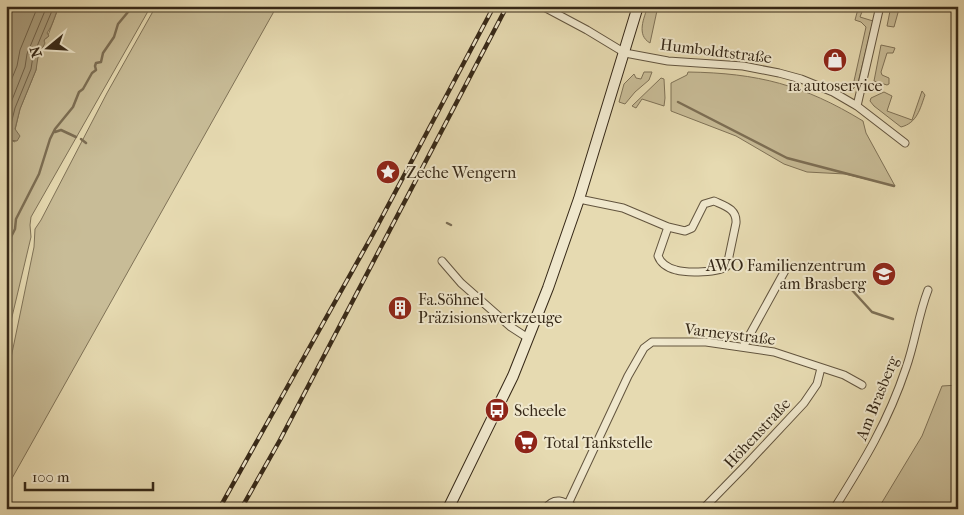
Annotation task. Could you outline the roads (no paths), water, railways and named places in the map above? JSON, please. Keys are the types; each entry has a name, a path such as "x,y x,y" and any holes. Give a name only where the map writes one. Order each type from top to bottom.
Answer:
{"main road":[{"path":"451,508 513,376 548,288 579,199 638,6"}],"street":[{"path":"542,6 625,53"},
{"path":"857,106 880,6"},
{"name":"Humboldtstraße","path":"625,53 668,60 742,66 801,79 833,92 857,106 905,143"},
{"path":"579,199 623,208 682,231 690,230 703,205 711,201 732,209 736,216 736,223 727,266 718,271 680,271 664,265 660,260 659,253 668,227"},
{"path":"442,261 461,283 511,327 528,338"},
{"path":"744,347 787,268"},
{"name":"Am Brasberg","path":"834,509 870,453 887,418 907,367 928,290"},
{"name":"Varneystraße","path":"568,504 628,376 647,345 652,342 706,342 774,352 844,374 862,385"},
{"name":"Höhenstraße","path":"703,509 804,403 817,384 821,368"},
{"path":"545,509 551,502 556,500 577,509"}],"water":[{"path":"6,6 59,6 47,33 49,36 44,41 45,43 38,57 36,70 20,109 15,129 20,136 17,141 10,140 6,144"}],"waterway":[{"path":"6,262 11,252 11,237 15,229 16,219 39,174 50,139 55,129 73,107 79,92 96,70 96,63 101,62 103,53 114,37 118,24 128,12 124,8 125,6"},
{"path":"678,102 787,158 894,186"},
{"path":"55,132 61,130 76,137"},
{"path":"81,139 86,143"},
{"path":"447,223 451,225"},
{"path":"842,284 851,289 872,312 893,319"}],"railway":[{"path":"219,509 373,234 494,6"},
{"path":"241,509 280,440 507,6"}],"place":[{"name":"1a autoservice","path":"835,60"},
{"name":"Zeche Wengern","path":"388,172"},
{"name":"AWO Familienzentrum am Brasberg","path":"884,274"},
{"name":"Fa.Söhnel Präzisionswerkzeuge","path":"400,308"},
{"name":"Scheele","path":"497,410"},
{"name":"Total Tankstelle","path":"526,442"}]}
